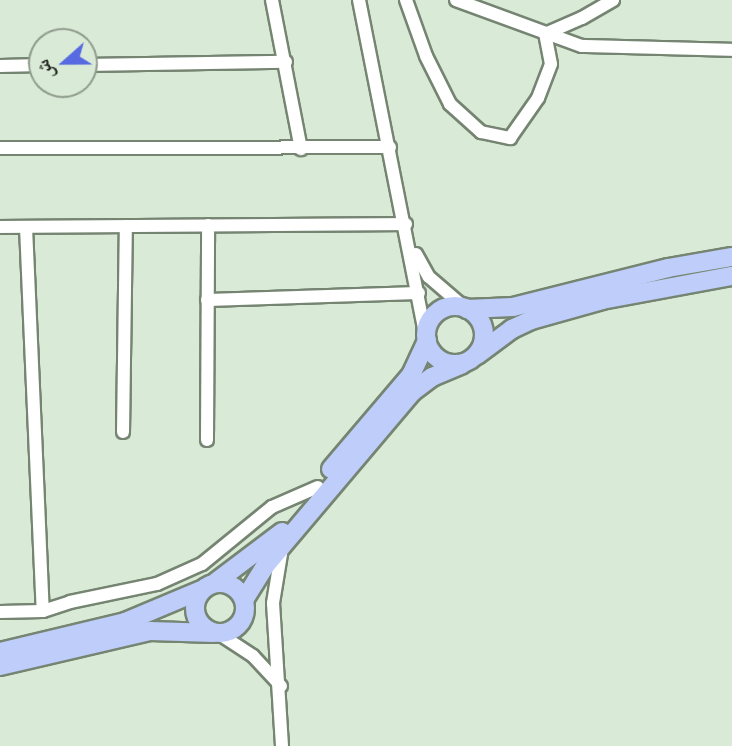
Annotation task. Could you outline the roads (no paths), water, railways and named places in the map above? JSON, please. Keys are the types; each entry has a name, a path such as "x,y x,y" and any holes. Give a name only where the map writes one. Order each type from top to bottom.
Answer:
{"highway":[{"path":"216,633 197,618 194,603 209,586 278,536 358,435 411,375 426,339 427,328 437,312 454,306 466,308 521,305 668,268 732,257"},
{"path":"244,600 265,566 412,392 432,377 469,359 512,329 531,320 602,300 732,276"},
{"path":"466,308 475,314 484,329 484,338 469,359"},
{"path":"426,339 440,360 469,359"},
{"path":"0,652 125,622 209,586 230,584 244,600 245,608 240,624 226,632 150,631 0,666"}],"street":[{"path":"272,0 301,149"},
{"path":"359,0 426,339"},
{"path":"405,0 426,56 450,104 481,132 510,138 538,98 551,64 545,34"},
{"path":"456,0 582,46 732,50"},
{"path":"545,34 582,18 613,0"},
{"path":"98,65 286,62"},
{"path":"0,66 28,65"},
{"path":"0,148 390,147"},
{"path":"0,227 405,224"},
{"path":"206,440 208,225"},
{"path":"123,432 127,226"},
{"path":"26,227 43,611"},
{"path":"408,238 429,276 466,308"},
{"path":"207,300 419,293"},
{"path":"0,612 43,611 70,602 157,584 202,564 272,507 318,487"},
{"path":"282,746 281,686 273,603 283,545"},
{"path":"216,633 253,656 281,686"}]}
